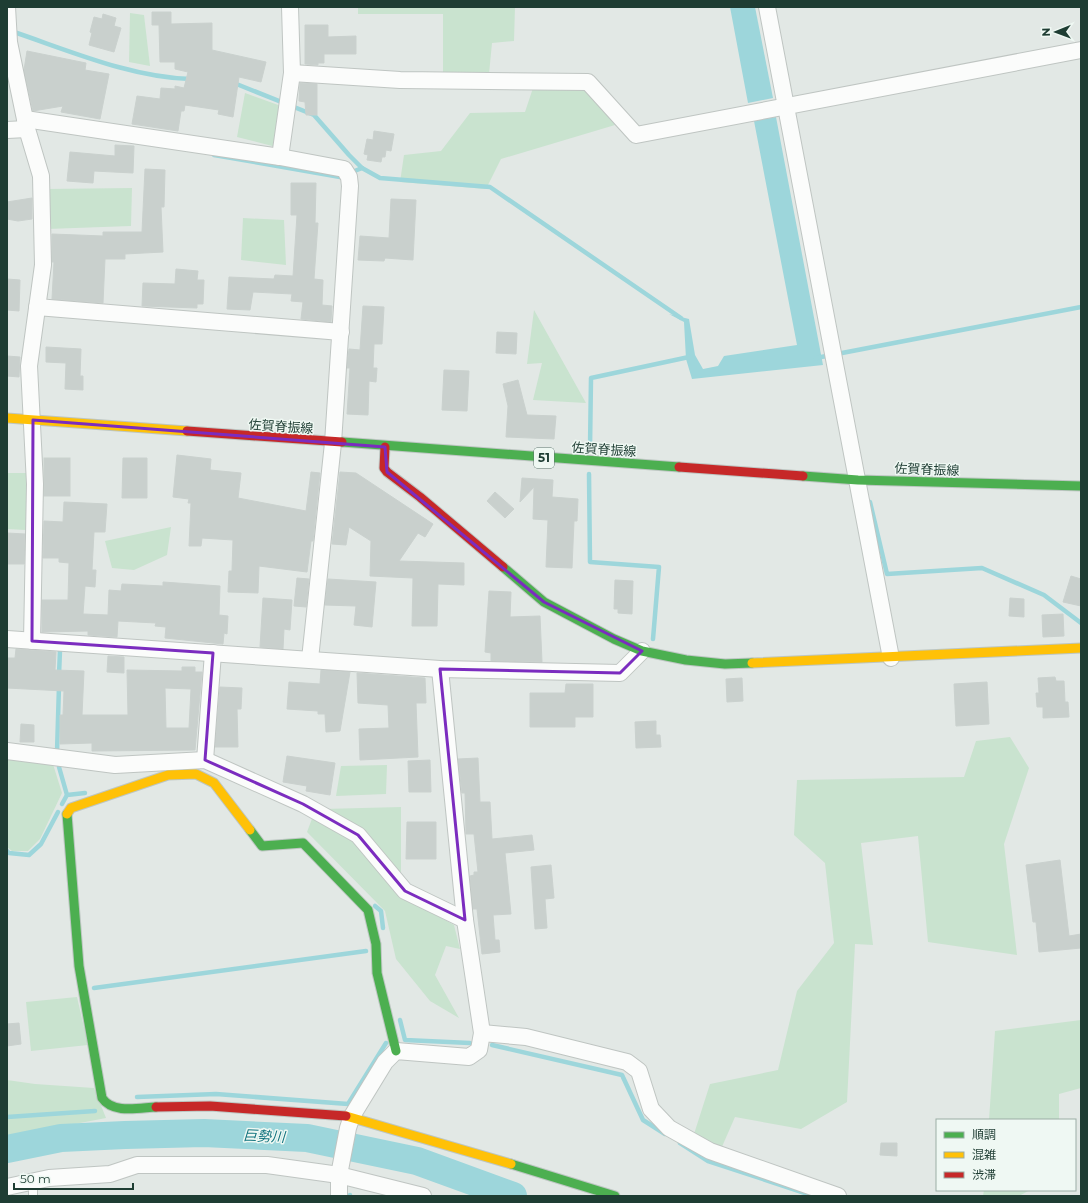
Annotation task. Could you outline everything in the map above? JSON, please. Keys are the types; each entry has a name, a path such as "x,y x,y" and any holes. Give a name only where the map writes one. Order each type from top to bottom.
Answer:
{"street":[{"path":"280,157 292,73 290,7"},
{"path":"767,7 891,658"},
{"path":"8,15 9,42 26,124 41,176 43,265 29,366 33,420 35,484 32,641"},
{"path":"292,73 400,80 588,82 636,135 1081,50"},
{"path":"7,130 26,124 280,157 346,173 350,186 334,443 310,659"},
{"path":"37,307 341,332"},
{"name":"佐賀脊振線","path":"7,418 385,447 858,480 1081,486"},
{"path":"385,447 384,468 387,472 420,497 544,602 614,639 642,651 686,660 725,664 891,658 1081,648"},
{"path":"7,639 440,669 620,673 642,651"},
{"path":"205,760 213,653"},
{"path":"339,1196 339,1175 350,1122 385,1062 396,1051 469,1057 478,1050 482,1033 465,920 440,669"},
{"path":"7,751 115,765 205,760 303,804 358,835 406,891 465,920"},
{"path":"396,1051 377,974 376,944 368,910 303,843 262,846 214,783 196,774 168,775 71,808 66,816 79,966 102,1098 107,1105 117,1108 210,1106 350,1122 615,1196"},
{"path":"482,1033 526,1037 627,1062 638,1071 651,1109 669,1128 710,1150 838,1196"},
{"path":"7,1187 33,1189 48,1178 110,1174 137,1165 267,1165 339,1175 424,1196"}],"highlighted area":[{"path":"33,420 385,447 387,472 544,602 642,651 620,673 440,669 465,920 405,891 358,835 303,804 205,760 213,653 32,641"}],"green space":[{"path":"358,7 515,7 514,41 492,43 489,74 443,73 443,14 358,14"},
{"path":"130,13 144,15 150,66 129,62"},
{"path":"533,88 587,88 615,125 501,159 486,189 400,182 404,155 441,151 470,113 525,112"},
{"path":"245,93 281,106 276,147 237,137"},
{"path":"132,188 131,226 47,229 46,189"},
{"path":"243,218 284,220 286,265 241,260"},
{"path":"534,310 586,403 533,400 542,363 527,364"},
{"path":"7,473 26,473 26,530 7,529"},
{"path":"171,527 167,555 134,570 112,568 105,541"},
{"path":"1010,737 1029,768 1004,844 1017,955 928,942 918,836 861,843 873,945 855,944 847,1102 801,1129 735,1117 721,1149 694,1134 710,1084 778,1070 797,991 834,943 825,863 794,835 797,780 964,777 976,741"},
{"path":"7,755 52,761 62,793 40,839 28,851 12,851 7,847"},
{"path":"387,765 386,794 336,796 341,766"},
{"path":"401,807 401,874 323,809"},
{"path":"313,816 355,836 404,897 454,925 460,949 446,946 435,975 459,1018 430,1001 396,959 385,911 307,832"},
{"path":"77,997 88,1045 31,1051 26,1002"},
{"path":"1081,1020 1081,1088 1059,1094 1059,1119 989,1119 995,1031"},
{"path":"7,1080 35,1084 94,1088 106,1118 7,1137"},
{"path":"984,1191 1028,1191 1019,1196 983,1196"}],"water":[{"path":"730,7 755,7 773,98 748,103"},
{"path":"776,117 823,365 692,379 686,359 684,322 669,314 689,319 695,355 703,369 718,366 724,356 797,345 754,121"}],"building":[{"path":"152,12 171,12 171,24 212,23 212,50 266,62 261,82 239,77 233,117 218,114 219,110 185,105 184,111 181,111 178,131 132,124 137,96 160,99 161,88 175,89 175,86 184,88 188,72 175,69 175,62 160,62 159,25 152,25"},
{"path":"103,14 116,18 114,26 121,28 114,52 89,45 92,33 90,32 94,17 102,19"},
{"path":"305,25 328,25 328,37 356,36 356,54 324,54 324,63 318,63 318,65 305,64"},
{"path":"27,51 86,63 85,70 109,74 100,119 61,112 63,106 33,111 24,70"},
{"path":"300,83 317,84 317,115 306,115 305,102 299,101"},
{"path":"374,131 394,134 391,151 386,150 385,157 382,157 381,162 367,160 368,155 364,154 367,139 373,140"},
{"path":"115,145 134,146 133,173 94,171 93,183 67,181 70,152 115,156"},
{"path":"145,169 165,170 164,207 161,207 163,252 125,254 125,259 105,259 103,303 52,299 54,262 52,262 52,234 103,236 103,232 142,232"},
{"path":"291,183 316,183 315,223 318,223 314,279 323,280 322,305 332,306 331,322 301,319 303,302 291,301 292,294 253,292 250,310 227,309 229,277 274,279 275,275 293,276 297,215 291,215"},
{"path":"32,198 32,219 18,221 7,219 7,202"},
{"path":"391,199 416,200 413,260 385,258 384,261 358,260 360,236 389,238"},
{"path":"176,269 198,271 197,280 204,280 203,304 197,304 197,308 142,306 143,283 175,284"},
{"path":"7,279 20,280 19,311 7,310"},
{"path":"363,306 384,307 382,344 374,344 373,368 377,368 376,382 369,381 368,415 347,414 350,368 347,368 349,349 360,350"},
{"path":"497,332 517,333 516,354 496,353"},
{"path":"46,347 81,349 80,376 83,376 83,390 65,389 66,363 46,362"},
{"path":"7,356 20,357 19,377 7,376"},
{"path":"444,370 469,371 467,411 442,410"},
{"path":"518,380 527,415 556,416 554,439 506,437 508,406 503,384"},
{"path":"177,455 211,459 210,470 241,473 238,498 306,511 311,472 320,473 313,541 311,541 307,572 259,566 258,593 228,592 229,571 232,571 233,540 202,538 201,546 189,546 191,503 188,503 189,499 173,497"},
{"path":"44,458 70,458 70,496 44,496"},
{"path":"123,458 147,458 147,498 122,498"},
{"path":"340,472 356,473 433,524 425,537 418,533 399,561 464,563 464,585 438,584 437,626 412,626 413,578 370,576 371,541 349,527 346,545 332,544"},
{"path":"522,478 553,480 552,497 578,499 577,521 574,521 572,568 546,567 548,520 533,519 534,487 520,502"},
{"path":"495,492 514,509 505,518 487,501"},
{"path":"64,502 107,504 105,532 94,532 92,570 96,570 95,587 85,586 83,614 108,615 109,590 121,591 122,584 163,586 163,582 220,586 219,615 228,616 227,634 224,633 223,644 165,638 166,627 155,626 156,623 118,621 117,637 88,635 88,631 42,632 42,600 68,600 69,563 59,562 59,558 43,558 44,521 63,522"},
{"path":"7,533 25,534 24,564 7,564"},
{"path":"1071,576 1081,579 1081,606 1063,602"},
{"path":"297,578 309,579 306,607 294,606"},
{"path":"328,579 376,582 372,627 354,625 356,606 325,605"},
{"path":"615,580 633,581 632,614 618,613 618,609 614,609"},
{"path":"489,591 511,592 510,617 540,616 542,662 491,661 491,653 485,652"},
{"path":"263,598 292,600 290,630 284,629 283,649 260,647"},
{"path":"1010,598 1024,599 1024,617 1009,616"},
{"path":"1063,614 1064,636 1043,637 1042,615"},
{"path":"16,649 56,652 55,670 84,671 82,715 128,715 127,670 182,671 182,667 195,667 195,672 202,672 195,750 92,751 92,743 60,744 60,715 63,715 64,691 7,688 7,658 15,658","holes":["165,688 191,689 189,728 166,728"]},
{"path":"108,656 124,657 124,673 107,672"},
{"path":"321,670 350,672 340,731 326,732 325,714 318,714 318,711 287,709 289,682 320,684"},
{"path":"357,673 425,678 426,703 416,703 418,757 360,760 359,729 389,728 388,705 358,703"},
{"path":"1055,677 1056,681 1064,681 1065,702 1068,702 1069,717 1043,718 1043,707 1037,707 1036,693 1039,693 1038,678"},
{"path":"742,678 743,701 727,702 726,679"},
{"path":"987,682 989,724 956,726 954,684"},
{"path":"566,684 593,684 593,717 575,717 575,727 530,727 530,693 565,693"},
{"path":"220,687 242,688 241,709 237,709 238,747 215,747"},
{"path":"656,721 656,735 660,735 661,747 636,748 635,722"},
{"path":"21,724 34,725 34,742 20,742"},
{"path":"287,756 335,763 330,795 306,791 307,786 283,782"},
{"path":"478,758 480,802 490,802 492,839 532,835 534,850 505,853 511,914 493,915 495,940 499,940 500,952 482,954 477,909 473,909 470,876 474,875 474,872 478,872 474,834 466,834 465,793 462,793 458,759"},
{"path":"430,760 431,792 409,792 408,761"},
{"path":"407,822 436,822 436,859 406,859"},
{"path":"1060,860 1069,936 1081,934 1081,948 1039,952 1036,922 1033,922 1026,865"},
{"path":"551,865 554,898 545,899 547,928 535,929 531,867"},
{"path":"19,1023 21,1044 7,1046 7,1024"},
{"path":"881,1143 897,1143 897,1156 880,1155"}],"waterway":[{"path":"11,31 100,62 146,74 191,79"},
{"path":"234,83 314,115 362,168 380,178 490,187 681,318"},
{"path":"214,155 340,177 362,168"},
{"path":"816,358 1081,307"},
{"path":"590,448 591,378 689,357"},
{"path":"589,474 590,562 659,567 653,639"},
{"path":"870,502 887,574 982,568 1044,595 1081,623"},
{"path":"59,675 60,650"},
{"path":"57,752 59,686"},
{"path":"59,767 67,795"},
{"path":"62,804 67,795 85,793"},
{"path":"7,851 9,853 29,855 41,844 58,812"},
{"path":"375,906 381,911 383,928"},
{"path":"94,988 366,951"},
{"path":"400,1020 405,1040 470,1043"},
{"path":"137,1097 216,1094 348,1104 386,1043"},
{"path":"492,1045 622,1075 643,1120 665,1134"},
{"path":"7,1117 95,1111"},
{"name":"巨勢川","path":"7,1149 61,1138 125,1135 204,1133 307,1138 417,1161 513,1196"},
{"path":"680,1143 708,1161 814,1196"}],"traffic: fast":[{"path":"342,442 679,467"},
{"path":"803,476 858,480 1081,486"},
{"path":"503,567 544,602 614,639 642,651 686,660 725,664 752,663"},
{"path":"67,814 79,966 102,1098 107,1103 119,1108 134,1109 156,1107"},
{"path":"250,830 262,846 303,843 368,910 376,944 377,973 396,1051"},
{"path":"511,1164 615,1196"}],"traffic: slow":[{"path":"7,418 187,431"},
{"path":"752,663 1081,648"},
{"path":"67,814 71,808 168,775 196,774 214,783 250,830"},
{"path":"346,1116 511,1164"}],"traffic: jam":[{"path":"187,431 342,442"},
{"path":"385,447 384,468 387,472 420,497 503,567"},
{"path":"679,467 803,476"},
{"path":"156,1107 210,1106 346,1116"}]}
